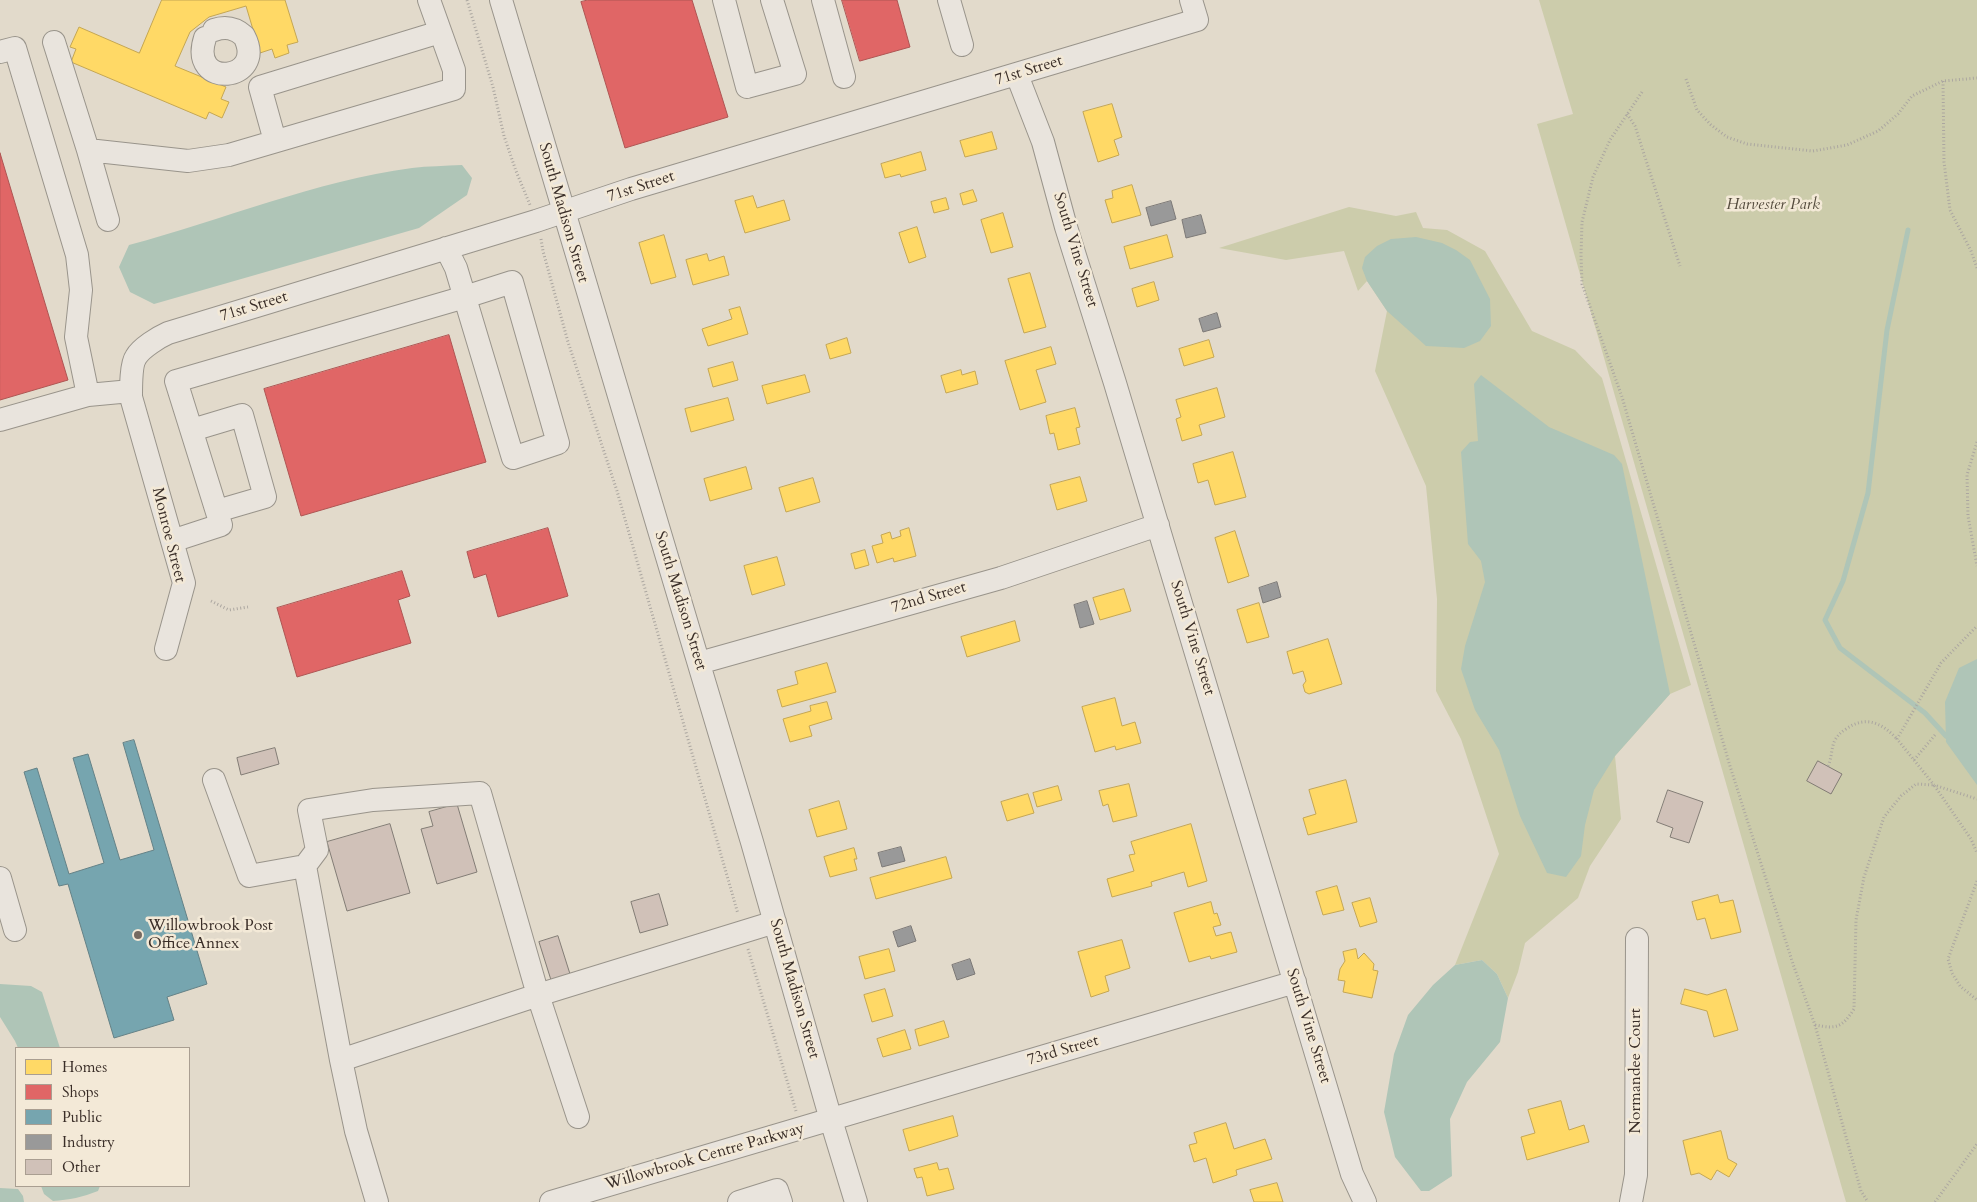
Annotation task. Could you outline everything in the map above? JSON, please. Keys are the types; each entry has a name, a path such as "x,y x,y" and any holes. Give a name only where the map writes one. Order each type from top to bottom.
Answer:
{"street":[{"path":"88,150 188,161 230,155 454,89 454,70 429,0"},
{"name":"South Madison Street","path":"501,0 775,922 856,1202"},
{"path":"724,0 747,87 796,74 772,0"},
{"path":"823,0 844,77"},
{"path":"949,0 962,45"},
{"name":"71st Street","path":"138,421 131,391 136,357 157,338 168,333 563,212 640,186 1197,20 1191,0"},
{"path":"237,72 248,60 249,52 244,36 231,28 222,27 210,34 202,48 202,55 209,68 223,75 237,72 260,87 275,141"},
{"path":"260,87 440,32"},
{"path":"54,42 108,220"},
{"path":"0,52 15,48 77,256 81,290 76,336 88,395"},
{"name":"South Vine Street","path":"1017,74 1043,142 1066,227 1158,525 1352,1174 1365,1202"},
{"path":"172,540 221,525 176,381 465,296 512,282 558,442 513,458 465,296 456,268 446,248"},
{"path":"0,420 88,395 131,391"},
{"path":"192,430 242,415 265,497 217,511"},
{"name":"Monroe Street","path":"138,421 184,584 166,649"},
{"name":"72nd Street","path":"698,663 1001,578 1158,525"},
{"path":"214,780 249,876 305,866 317,850 309,810 372,800 480,793 538,995 578,1117"},
{"path":"305,866 356,1131 377,1202"},
{"path":"0,878 15,930"},
{"path":"341,1060 538,995 775,922"},
{"name":"Normandee Court","path":"1631,1202 1636,1175 1636,939"},
{"name":"73rd Street","path":"831,1120 1295,982"},
{"name":"Willowbrook Centre Parkway","path":"550,1202 831,1120"},
{"path":"739,1202 777,1190 781,1202"}],"path":[{"path":"467,0 493,87 504,136 516,172 530,203"},
{"path":"1686,80 1697,110 1711,125 1727,137 1747,144 1813,151 1847,145 1878,131 1898,114 1912,96 1944,81 1977,78"},
{"path":"1944,81 1944,162 1950,210 1971,251 1977,268"},
{"path":"1642,92 1610,140 1593,177 1582,222 1582,284 1622,398 1730,766 1793,964 1815,1025 1861,1191 1868,1202"},
{"path":"1627,114 1635,126 1680,266"},
{"path":"541,237 543,251 568,342 590,414 618,491 743,932 802,1128"},
{"path":"1977,442 1967,475 1968,516 1977,566"},
{"path":"211,601 229,610 248,607"},
{"path":"1897,739 1942,663 1977,626"},
{"path":"1828,766 1834,742 1838,735 1854,724 1867,721 1888,729 1934,785 1971,838 1977,853"},
{"path":"1914,760 1935,735"},
{"path":"1815,1025 1832,1028 1847,1020 1854,1009 1856,920 1864,877 1884,817 1901,796 1916,784 1934,785 1977,799"},
{"path":"1977,880 1948,959 1952,973 1960,986 1977,1000"},
{"path":"1935,1202 1977,1144"}],"green space":[{"name":"Harvester Park","path":"1539,0 1977,0 1977,1202 1846,1202 1537,124 1573,114"},
{"path":"1349,207 1396,216 1416,212 1423,228 1447,230 1485,251 1532,331 1575,350 1602,378 1691,685 1670,694 1615,756 1621,819 1590,866 1578,898 1525,943 1518,972 1508,998 1497,974 1482,960 1455,965 1499,854 1461,739 1436,691 1437,599 1426,486 1375,371 1387,311 1367,281 1358,291 1344,251 1286,260 1219,248"}],"shaded area":[{"path":"462,165 472,178 467,195 419,228 154,304 130,292 119,267 129,245 305,191 376,174 418,167"},
{"path":"1416,237 1442,243 1470,260 1490,299 1491,326 1480,341 1464,348 1426,346 1387,311 1367,281 1362,268 1365,257 1377,246 1391,239"},
{"path":"1481,375 1549,427 1614,455 1622,464 1670,694 1615,756 1594,790 1585,825 1581,856 1566,877 1547,873 1520,816 1499,750 1475,710 1461,669 1465,646 1485,582 1481,561 1468,544 1461,452 1470,442 1478,441 1474,384"},
{"path":"1977,659 1977,785 1946,742 1945,702 1959,668"},
{"path":"1482,960 1497,974 1508,998 1500,1042 1467,1082 1450,1119 1452,1176 1429,1191 1421,1191 1395,1157 1384,1112 1394,1054 1408,1015 1433,985 1455,965"},
{"path":"0,984 31,986 42,992 60,1047 18,1047 0,1017"},
{"path":"41,1187 100,1187 98,1191 70,1199 53,1201 44,1194"},
{"path":"0,1188 18,1189 23,1196 24,1202 0,1202"}],"building: Homes":[{"path":"162,0 285,0 298,42 287,45 289,53 275,58 272,49 260,53 246,6 209,17 190,32 175,66 226,87 221,99 229,102 222,118 209,112 206,119 71,62 76,49 70,47 79,27 139,53"},
{"path":"1112,104 1122,137 1114,140 1119,155 1098,162 1083,112"},
{"path":"992,132 997,149 965,157 960,141"},
{"path":"921,152 926,170 901,177 900,174 885,178 881,164"},
{"path":"1132,185 1141,215 1112,223 1105,200 1113,198 1112,191"},
{"path":"973,190 977,201 963,205 960,194"},
{"path":"753,196 757,208 784,200 790,220 745,233 735,201"},
{"path":"946,198 949,209 934,213 931,202"},
{"path":"1003,213 1013,247 991,253 981,220"},
{"path":"917,227 926,257 909,263 899,233"},
{"path":"664,235 676,277 651,284 639,243"},
{"path":"1167,235 1173,257 1130,269 1124,247"},
{"path":"707,254 709,261 724,256 729,275 693,285 686,260"},
{"path":"1030,273 1046,327 1024,333 1008,279"},
{"path":"1154,282 1159,300 1137,307 1132,289"},
{"path":"740,307 748,334 708,346 702,329 732,319 729,310"},
{"path":"847,338 851,353 830,359 826,345"},
{"path":"1209,340 1214,357 1184,366 1179,349"},
{"path":"1051,347 1056,364 1036,370 1046,402 1020,410 1005,361"},
{"path":"733,362 738,380 713,387 708,369"},
{"path":"961,370 962,375 975,371 978,384 946,393 941,376"},
{"path":"805,375 810,392 767,404 762,386"},
{"path":"1217,388 1225,417 1199,425 1202,435 1182,441 1176,419 1181,417 1176,400"},
{"path":"728,398 734,420 691,432 685,409"},
{"path":"1075,408 1080,427 1076,428 1080,444 1058,450 1054,433 1050,434 1046,416"},
{"path":"1233,452 1246,497 1215,505 1208,480 1198,483 1193,464"},
{"path":"746,467 752,489 710,501 704,479"},
{"path":"1080,477 1087,501 1057,510 1050,485"},
{"path":"813,478 820,502 786,512 779,488"},
{"path":"909,528 916,556 894,562 893,558 877,563 872,546 883,543 881,535 890,532 892,539 901,536 900,531"},
{"path":"1235,531 1249,576 1228,583 1215,538"},
{"path":"865,550 869,565 855,569 851,554"},
{"path":"777,557 785,585 752,595 744,566"},
{"path":"1124,589 1131,611 1100,620 1093,598"},
{"path":"1259,603 1269,637 1247,643 1237,610"},
{"path":"1015,621 1020,641 967,657 961,637"},
{"path":"1328,639 1342,684 1309,694 1305,692 1303,685 1306,681 1303,671 1293,674 1287,652"},
{"path":"827,663 836,692 782,707 777,690 798,684 795,672"},
{"path":"1115,698 1122,726 1135,722 1141,743 1116,750 1115,746 1095,752 1082,707"},
{"path":"827,702 832,719 809,726 812,736 790,742 783,719 811,711 810,706"},
{"path":"1346,780 1357,822 1308,835 1303,818 1316,814 1309,790"},
{"path":"1129,784 1137,816 1113,822 1108,804 1103,806 1099,791"},
{"path":"1058,786 1062,800 1037,807 1033,793"},
{"path":"1028,794 1034,813 1007,821 1001,802"},
{"path":"839,801 847,829 817,837 809,810"},
{"path":"1191,824 1207,881 1188,887 1184,872 1151,882 1152,886 1112,897 1107,879 1134,871 1129,855 1135,854 1131,842"},
{"path":"854,848 857,870 830,877 824,857"},
{"path":"946,857 952,878 876,899 870,878"},
{"path":"1337,886 1344,910 1323,915 1316,892"},
{"path":"1718,895 1720,903 1733,900 1741,932 1711,939 1705,918 1697,920 1692,902"},
{"path":"1370,898 1377,922 1360,927 1352,903"},
{"path":"1211,902 1214,914 1217,913 1221,925 1213,927 1216,936 1231,932 1237,952 1211,959 1210,956 1189,962 1174,913"},
{"path":"1122,940 1130,968 1105,976 1109,991 1091,997 1078,952"},
{"path":"889,949 895,971 865,979 859,957"},
{"path":"1356,949 1358,959 1364,953 1374,964 1373,970 1378,971 1372,998 1343,992 1345,981 1338,980 1340,969 1345,961 1343,952"},
{"path":"885,989 893,1016 872,1022 864,995"},
{"path":"1685,989 1707,995 1726,989 1738,1030 1714,1037 1707,1011 1681,1004"},
{"path":"944,1021 949,1037 919,1046 915,1030"},
{"path":"905,1030 911,1049 883,1057 877,1039"},
{"path":"1561,1101 1569,1130 1584,1125 1589,1142 1527,1160 1521,1137 1535,1133 1528,1110"},
{"path":"953,1116 958,1136 909,1151 903,1130"},
{"path":"1226,1123 1234,1149 1265,1139 1272,1159 1236,1170 1237,1175 1213,1183 1206,1158 1194,1162 1189,1145 1197,1143 1194,1133"},
{"path":"1721,1131 1728,1159 1737,1164 1729,1177 1717,1170 1711,1180 1699,1173 1691,1175 1683,1141"},
{"path":"937,1163 939,1170 948,1168 954,1189 927,1196 922,1177 917,1178 914,1169"},
{"path":"1277,1183 1283,1202 1254,1202 1250,1190"}],"building: Shops":[{"path":"588,0 692,0 728,117 625,148 581,2"},
{"path":"842,0 897,0 910,47 860,61"},
{"path":"0,153 68,380 0,400"},
{"path":"449,335 486,462 301,516 264,389"},
{"path":"548,528 568,596 498,617 486,574 474,578 467,552"},
{"path":"402,571 410,596 398,600 411,643 297,677 277,608"}],"building: Public":[{"name":"Willowbrook Post Office Annex","path":"134,740 207,984 167,997 174,1020 114,1038 68,884 59,886 24,772 37,768 69,874 104,863 73,758 88,754 120,860 154,850 123,743"}],"building: Industry":[{"path":"1171,201 1176,219 1151,226 1146,208"},
{"path":"1201,215 1206,233 1186,238 1182,220"},
{"path":"1217,313 1221,327 1203,332 1199,319"},
{"path":"1277,582 1281,597 1263,603 1259,588"},
{"path":"1087,601 1094,624 1080,628 1074,605"},
{"path":"901,847 905,861 882,867 878,853"},
{"path":"911,926 916,941 898,947 893,932"},
{"path":"970,959 975,974 957,980 952,965"}],"building: Other":[{"path":"275,748 279,764 241,775 237,758"},
{"path":"1818,761 1842,774 1831,794 1807,781"},
{"path":"1668,790 1703,802 1689,843 1670,837 1673,828 1657,822"},
{"path":"457,804 477,872 437,884 421,829 433,826 429,812"},
{"path":"390,824 410,893 347,911 327,842"},
{"path":"659,894 668,925 640,933 631,902"},
{"path":"558,936 570,974 551,980 539,942"}],"waterway":[{"path":"1908,230 1887,330 1868,493 1843,581 1825,620 1840,648 1925,713 1946,736"}],"place":[{"name":"Willowbrook Post Office Annex","path":"138,935"}]}
